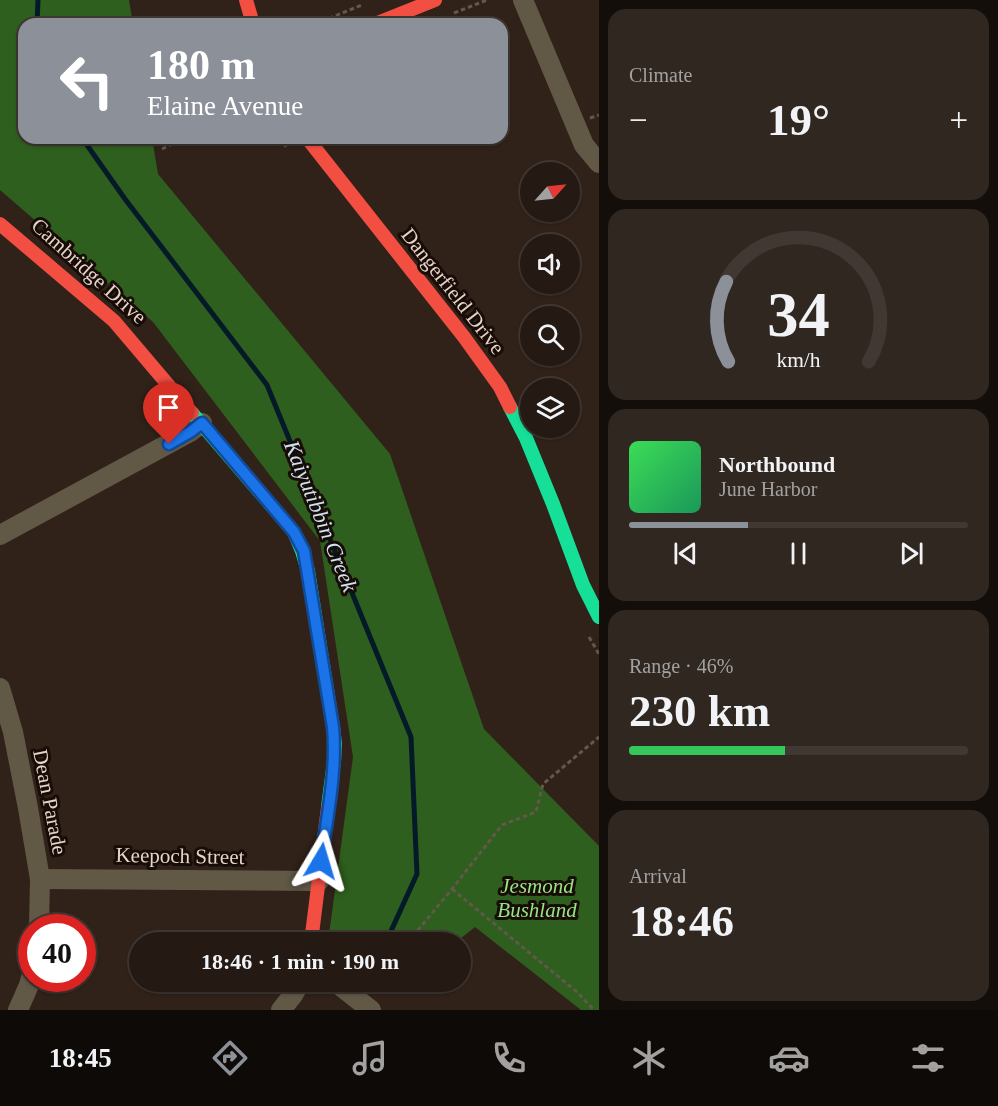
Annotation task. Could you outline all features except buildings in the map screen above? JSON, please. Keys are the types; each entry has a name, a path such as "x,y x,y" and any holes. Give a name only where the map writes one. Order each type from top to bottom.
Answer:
{"street":[{"path":"246,0 251,18"},
{"path":"390,18 435,0"},
{"path":"524,0 584,145 599,163"},
{"name":"Dangerfield Drive","path":"312,144 501,387 526,438 583,585 599,617"},
{"name":"Cambridge Drive","path":"0,224 114,321 294,532 304,551 335,744 312,932"},
{"path":"0,535 190,432 202,423"},
{"name":"Dean Parade","path":"0,688 28,808 40,879 39,914"},
{"name":"Keepoch Street","path":"40,879 319,881"},
{"path":"18,1010 26,992"},
{"path":"281,1010 295,992"},
{"path":"348,992 371,1010"}],"path":[{"path":"446,16 486,0"},
{"path":"330,18 365,4"},
{"path":"162,149 172,144"},
{"path":"284,144 291,154"},
{"path":"586,632 599,654"},
{"path":"416,932 502,825 536,812 543,784 599,737"},
{"path":"452,889 577,992 594,1010"}],"green space":[{"name":"Jesmond Bushland","path":"0,0 129,0 132,18 18,18 18,144 153,144 158,174 390,454 484,729 599,846 599,1010 581,1010 475,927 469,932 329,932 353,757 320,541 153,322 0,190"}],"waterway":[{"name":"Kaiyutibbin Creek","path":"37,18 38,0"},
{"name":"Kaiyutibbin Creek","path":"86,144 125,199 267,385 411,737 417,874 391,932"}],"traffic: fast":[{"path":"510,407 526,438 583,585 599,617"},
{"path":"192,413 294,532 302,551 308,571 335,744 328,807"}],"traffic: jam":[{"path":"246,0 251,18"},
{"path":"390,18 435,0"},
{"path":"312,144 464,337 500,387 510,407"},
{"path":"0,224 114,321 192,413"},
{"path":"312,932 328,807"}],"route":[{"path":"169,444 202,423 294,532 304,551 335,744 321,861"}]}
